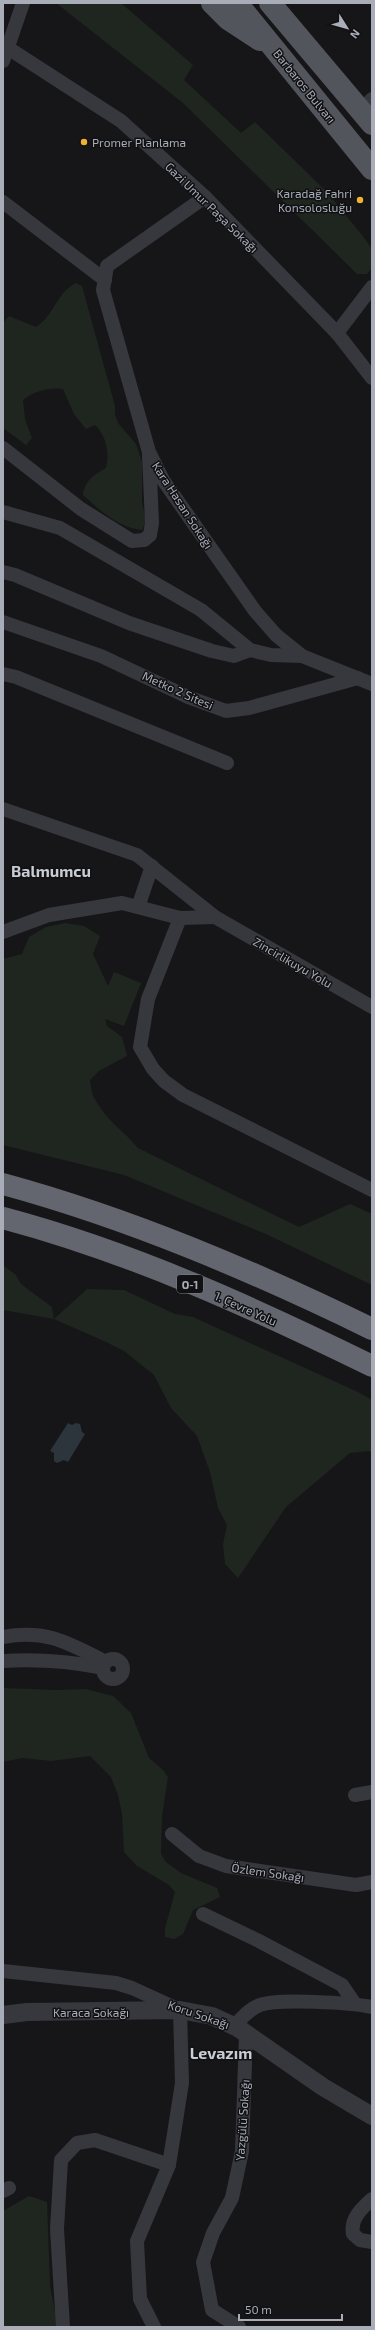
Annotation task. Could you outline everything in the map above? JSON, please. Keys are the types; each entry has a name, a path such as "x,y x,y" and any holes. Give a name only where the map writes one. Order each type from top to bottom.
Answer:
{"highway":[{"path":"3,1184 122,1220 180,1243 372,1329"},
{"name":"1. Çevre Yolu","path":"3,1218 111,1252 226,1299 372,1366"}],"main road":[{"path":"212,3 228,19 244,31 274,48"},
{"name":"Barbaros Bulvarı","path":"242,6 372,169"},
{"path":"275,7 368,111"}],"street":[{"path":"5,55 23,3"},
{"name":"Gazi Umur Paşa Sokağı","path":"5,55 121,121 205,197 336,333 372,378"},
{"name":"Kara Hasan Sokağı","path":"205,197 107,266 103,290 149,452 163,480 255,611 276,635 302,656"},
{"path":"3,202 105,280"},
{"path":"336,333 372,287"},
{"path":"3,448 81,509 132,540 144,540 150,535 152,523 149,452"},
{"path":"3,512 60,528 201,610 250,650 271,655 302,656 372,684"},
{"path":"3,572 15,575 129,622 212,652 234,656 250,650"},
{"name":"Metko 2 Sitesi","path":"3,622 102,656 188,696 226,711 249,708 279,698 358,678"},
{"path":"3,674 16,677 227,763"},
{"name":"Zincirlikuyu Yolu","path":"3,809 137,855 215,918 372,1007"},
{"path":"138,907 152,866"},
{"path":"3,932 49,915 122,903 180,918 215,918"},
{"path":"180,918 148,999 140,1047 153,1069 164,1082 183,1095 372,1190"},
{"path":"3,1637 20,1634 45,1635 71,1644 104,1665 70,1661 3,1661"},
{"path":"355,1795 372,1792"},
{"name":"Özlem Sokağı","path":"172,1834 199,1856 226,1866 356,1885 372,1882"},
{"path":"203,1914 259,1941 342,1985 355,2004"},
{"name":"Koru Sokağı","path":"3,1971 116,1983 132,1988 180,2010 212,2016 240,2030 323,2087 372,2116"},
{"path":"240,2030 251,2010 261,2004 275,2002 355,2004 372,2007"},
{"path":"154,2327 140,2299 137,2241 169,2165 182,2083 180,2010"},
{"name":"Karaca Sokağı","path":"3,2015 27,2012 180,2010"},
{"name":"Yazgülü Sokağı","path":"239,2327 227,2318 212,2310 203,2262 213,2233 232,2198 242,2151 240,2030"},
{"path":"63,2327 57,2230 62,2160 77,2143 95,2140 169,2165"},
{"path":"372,2199 360,2210 351,2227 353,2234 360,2240 372,2242"}],"shaded area":[{"path":"56,3 121,3 193,65 184,80 241,133 255,122 327,192 372,249 372,268 367,274 357,274 183,103"},
{"path":"76,283 82,286 115,406 115,414 118,423 136,444 142,462 142,502 146,521 142,530 125,526 117,522 83,495 88,482 106,468 108,457 106,445 102,434 95,425 86,429 74,414 63,389 42,390 23,400 25,419 32,438 26,445 3,428 3,323 9,316 36,327 47,317 59,298 69,287"},
{"path":"65,923 84,926 100,936 93,954 108,986 114,972 141,983 124,1026 105,1019 107,1026 122,1037 127,1056 99,1071 90,1080 94,1097 100,1108 110,1120 138,1148 299,1227 350,1204 372,1214 372,1285 268,1235 124,1175 3,1145 3,959 22,954 29,937 46,927"},
{"path":"3,1265 16,1275 21,1284 52,1307 54,1319 3,1310"},
{"path":"87,1289 124,1290 175,1314 193,1317 358,1392 372,1400 372,1453 369,1451 350,1453 286,1507 238,1578 225,1564 223,1544 227,1525 218,1508 210,1472 197,1436 171,1408 154,1375 124,1351 54,1319"},
{"path":"68,1423 72,1425 76,1423 80,1424 82,1432 85,1434 68,1462 64,1460 57,1463 54,1461 54,1453 50,1451"},
{"path":"3,1688 57,1690 86,1689 113,1696 131,1713 149,1758 163,1770 168,1777 162,1816 161,1854 166,1862 181,1873 217,1888 220,1897 193,1910 183,1934 174,1939 165,1937 165,1928 175,1892 169,1885 137,1866 124,1852 122,1814 118,1795 111,1777 90,1756 51,1761 22,1758 3,1762"},
{"path":"29,2196 47,2202 50,2286 58,2327 3,2327 3,2211"}],"place":[{"name":"Promer Planlama","path":"84,142"},
{"name":"Karadağ Fahri Konsolosluğu","path":"360,200"}],"district":[{"name":"Balmumcu","path":"51,870"},
{"name":"Levazım","path":"221,2052"}]}
